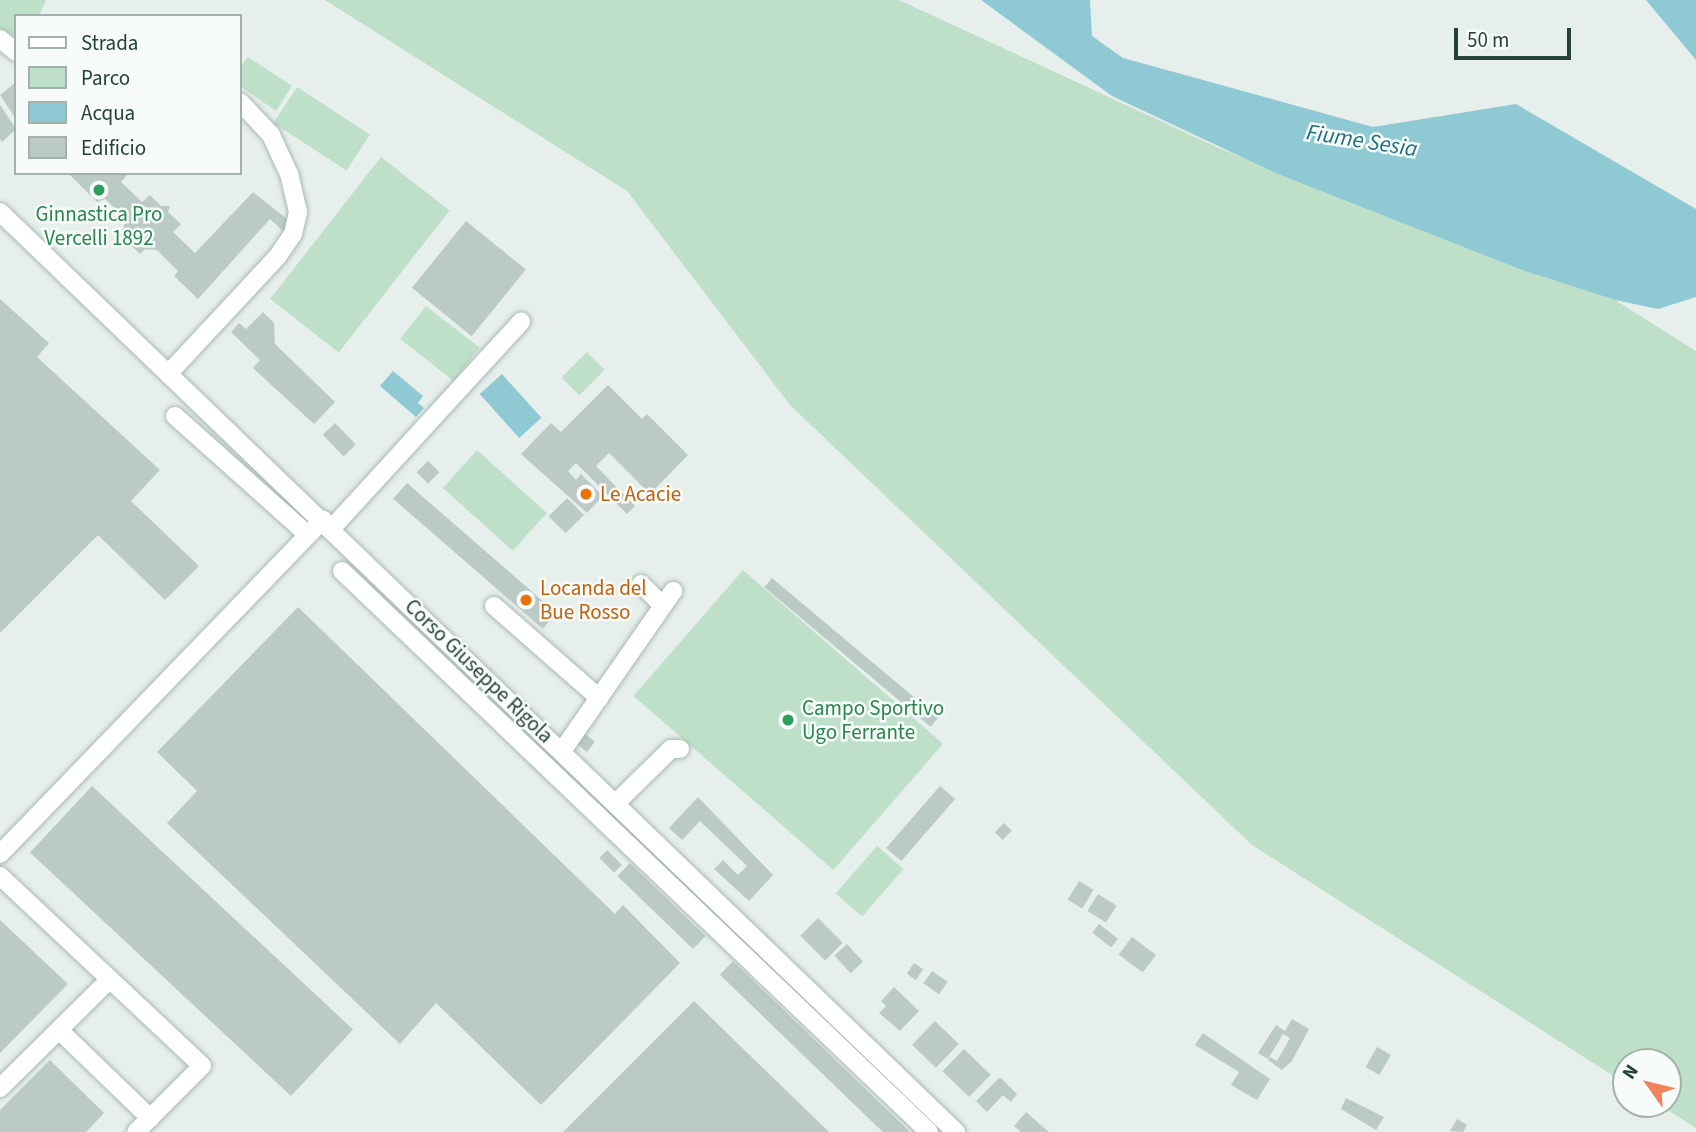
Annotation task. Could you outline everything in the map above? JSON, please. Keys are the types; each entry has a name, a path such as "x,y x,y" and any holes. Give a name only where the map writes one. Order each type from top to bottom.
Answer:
{"street":[{"path":"0,39 14,50"},
{"path":"169,373 278,256 296,223 298,212 289,174 271,135 242,104"},
{"name":"Corso Giuseppe Rigola","path":"0,212 328,524 957,1132"},
{"path":"0,854 308,535 328,524 521,322"},
{"path":"175,416 308,535"},
{"path":"342,572 929,1132"},
{"path":"562,751 668,598 641,584"},
{"path":"494,606 599,698"},
{"path":"617,803 671,749 680,749"},
{"path":"0,876 202,1066 136,1132"},
{"path":"0,1088 109,980"},
{"path":"59,1030 150,1118"}],"green space":[{"path":"0,0 46,0 40,14 14,14 14,36 0,28"},
{"path":"325,0 899,0 1219,148 1522,270 1615,300 1696,351 1696,1128 1680,1118 1682,1048 1612,1048 1612,1075 1252,845 790,405 627,191"},
{"path":"248,57 292,86 276,111 242,87 242,65"},
{"path":"297,87 370,134 347,170 274,123"},
{"path":"381,157 450,211 339,352 270,299"},
{"path":"426,306 480,348 454,381 400,339"},
{"path":"587,352 605,370 579,395 562,377"},
{"path":"477,450 547,513 513,551 443,488"},
{"name":"Campo Sportivo Ugo Ferrante","path":"743,570 943,744 833,870 633,696"},
{"path":"877,846 903,869 862,917 836,894"}],"water":[{"name":"Fiume Sesia","path":"981,0 1090,0 1092,36 1123,58 1373,127 1516,104 1696,209 1696,297 1658,309 1615,300 1522,270 1278,174 1112,96"},
{"path":"1646,0 1696,0 1696,60"},
{"path":"393,371 423,396 418,403 424,408 416,417 380,386"},
{"path":"502,374 541,418 519,438 480,394"}],"building":[{"path":"14,84 14,116 0,95"},
{"path":"0,105 14,126 14,131 2,142"},
{"path":"70,175 127,175 121,182 142,202 150,195 161,206 170,206 168,212 181,224 173,232 195,253 253,192 291,222 283,231 270,219 198,299 174,276 178,271 157,250 145,249 140,254 121,236 126,219 105,199 97,202"},
{"path":"466,221 526,269 472,336 412,288"},
{"path":"0,299 49,343 37,357 160,470 131,501 199,566 165,600 98,535 0,633"},
{"path":"263,312 274,323 275,344 335,402 314,424 253,368 260,360 231,332 239,323 246,329"},
{"path":"608,385 642,419 647,414 688,455 650,494 609,453 596,466 635,506 627,514 576,463 568,471 576,480 581,474 603,496 587,513 521,454 551,423 561,432"},
{"path":"335,423 356,445 344,456 323,435"},
{"path":"428,461 439,472 428,484 417,472"},
{"path":"407,483 556,613 543,629 393,499"},
{"path":"567,498 584,515 566,533 549,516"},
{"path":"772,578 938,717 931,727 764,587"},
{"path":"298,607 615,914 623,905 680,963 541,1105 436,1003 400,1044 167,823 197,791 157,752"},
{"path":"584,733 595,742 587,752 576,743"},
{"path":"92,786 353,1029 291,1096 30,853"},
{"path":"940,786 955,799 901,861 886,848"},
{"path":"698,797 773,875 749,901 714,869 723,860 738,875 747,866 700,821 682,840 669,828"},
{"path":"1004,823 1012,831 1003,840 995,832"},
{"path":"607,850 622,865 614,873 599,858"},
{"path":"630,863 706,936 693,949 617,876"},
{"path":"1079,881 1094,890 1082,909 1068,900"},
{"path":"1098,894 1117,906 1106,923 1087,911"},
{"path":"818,918 843,943 825,960 800,936"},
{"path":"0,920 68,984 0,1053"},
{"path":"1099,924 1118,939 1111,947 1092,933"},
{"path":"1132,937 1156,955 1143,973 1119,955"},
{"path":"847,944 863,962 850,973 834,955"},
{"path":"733,961 909,1131 883,1132 720,975"},
{"path":"914,963 923,969 916,980 907,974"},
{"path":"932,971 948,982 939,994 923,983"},
{"path":"894,987 919,1011 900,1031 879,1013 886,1006 881,1001"},
{"path":"694,1001 829,1132 563,1132"},
{"path":"1292,1019 1309,1029 1292,1061 1282,1070 1268,1060 1270,1057 1277,1061 1290,1038 1283,1034 1268,1059 1258,1053 1276,1025 1285,1031"},
{"path":"935,1021 959,1044 936,1068 912,1045"},
{"path":"1203,1033 1270,1079 1257,1100 1231,1085 1239,1072 1195,1045"},
{"path":"1377,1047 1391,1055 1379,1075 1366,1067"},
{"path":"964,1049 991,1075 969,1097 942,1071"},
{"path":"50,1060 104,1113 86,1132 0,1132 0,1110"},
{"path":"1000,1077 1017,1094 1011,1102 1003,1095 987,1112 976,1101"},
{"path":"1346,1098 1384,1117 1376,1130 1341,1109"},
{"path":"1026,1112 1049,1132 1021,1132 1014,1126"},
{"path":"1457,1119 1467,1125 1463,1132 1450,1131"}],"place":[{"name":"Ginnastica Pro Vercelli 1892","path":"99,190"},
{"name":"Le Acacie","path":"586,494"},
{"name":"Locanda del Bue Rosso","path":"526,600"},
{"name":"Campo Sportivo Ugo Ferrante","path":"788,720"}]}
